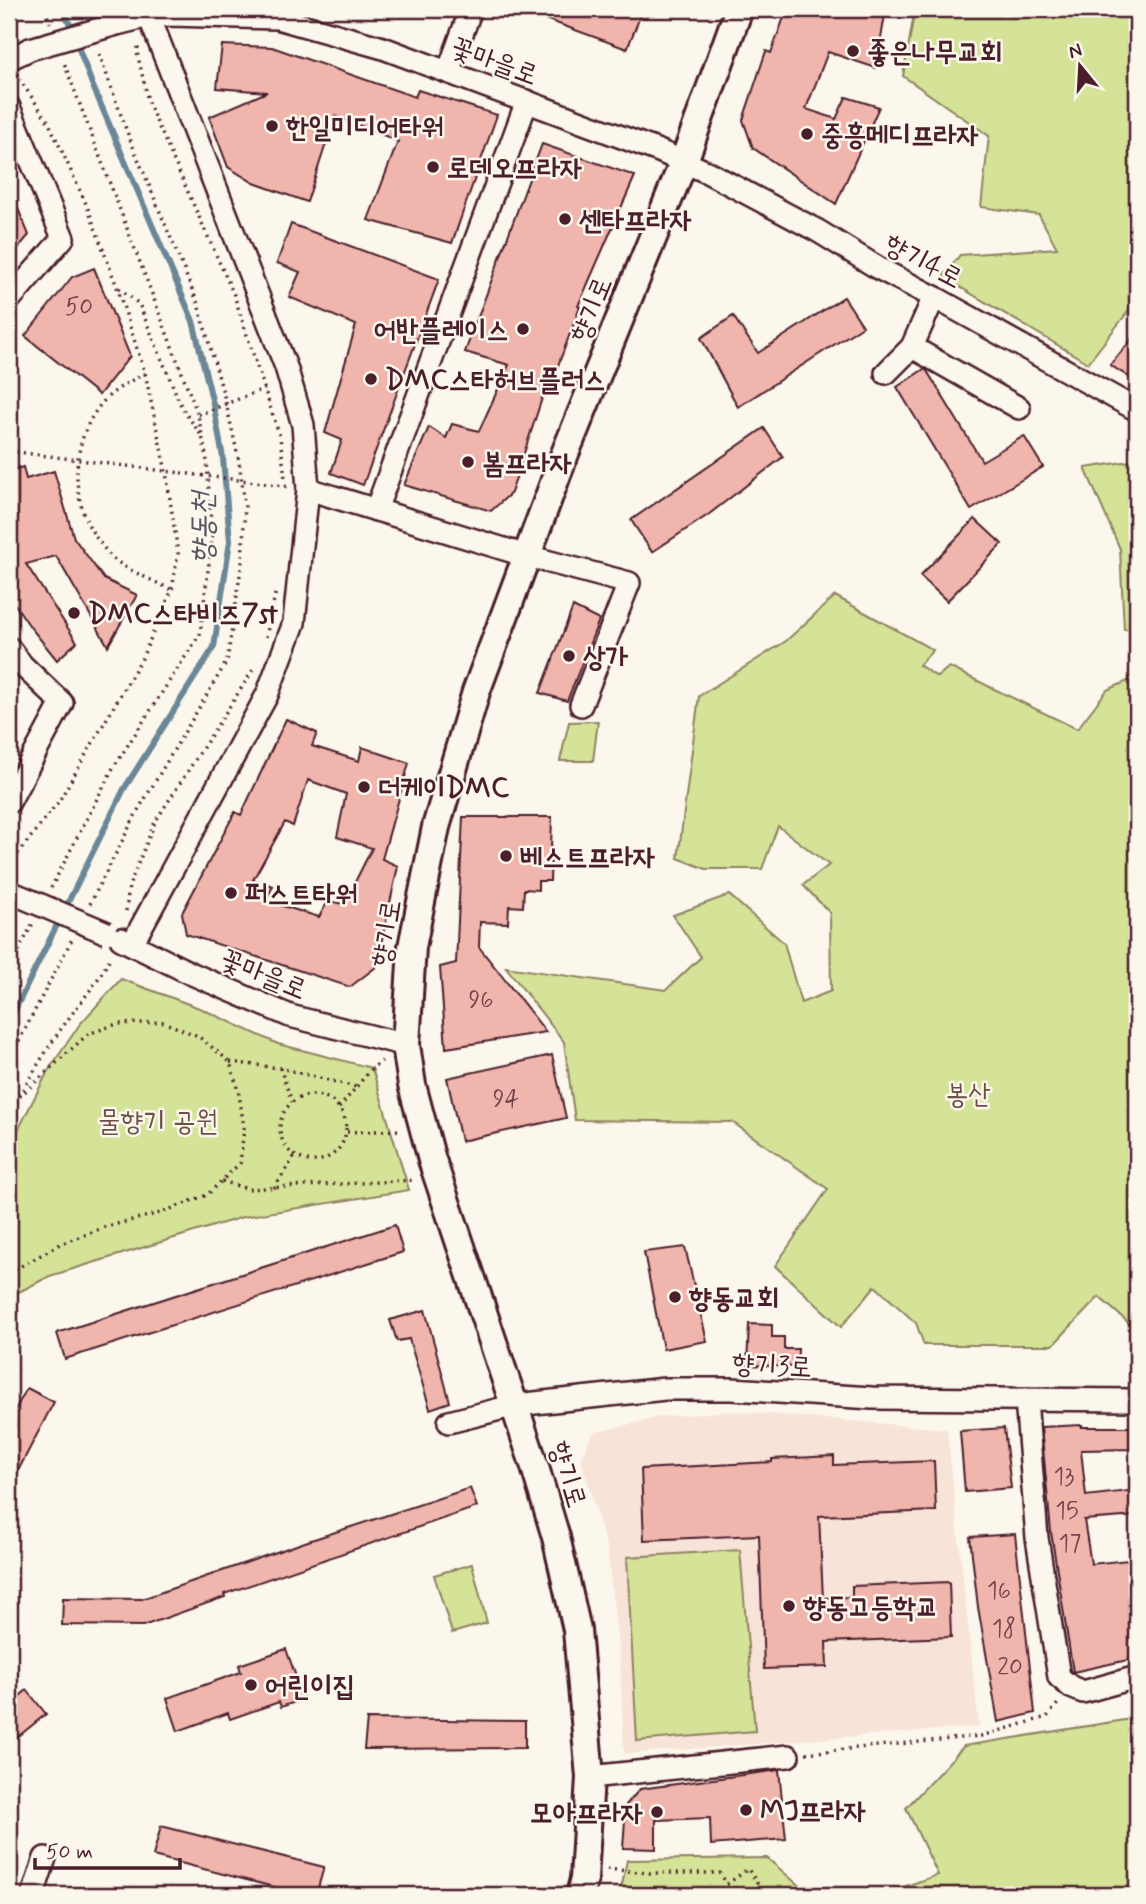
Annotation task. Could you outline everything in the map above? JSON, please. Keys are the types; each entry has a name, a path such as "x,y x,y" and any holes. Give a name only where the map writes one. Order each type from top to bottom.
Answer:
{"main road":[{"name":"향기로","path":"580,1895 584,1879 590,1777 577,1630 556,1537 516,1405 432,1160 412,1085 406,1045 412,947 436,827 476,692 564,456 684,161 739,9"}],"street":[{"path":"447,72 471,9"},
{"name":"꽃마을로","path":"9,58 30,49 149,16 203,14 277,18 383,48 684,161"},
{"path":"132,944 267,695 294,623 304,489 303,425 286,367 149,16"},
{"path":"376,510 527,102"},
{"path":"9,107 63,238 9,300"},
{"name":"향기4로","path":"684,161 806,224 878,268 1137,411"},
{"path":"886,373 912,347 934,297"},
{"path":"912,347 1019,408"},
{"path":"304,489 527,556 629,583 581,705"},
{"path":"9,648 62,703 9,802"},
{"name":"꽃마을로","path":"9,891 290,1016 406,1045"},
{"name":"향기3로","path":"449,1422 516,1405 665,1389 732,1389 872,1398 1137,1400"},
{"path":"1026,1399 1039,1550 1059,1677 1071,1687 1083,1692 1137,1677"},
{"path":"590,1777 794,1755"},
{"path":"33,1895 45,1858"}],"path":[{"path":"45,9 54,35"},
{"path":"141,38 137,52 149,104 234,295 265,388 280,437 286,498"},
{"path":"87,909 137,812 227,661 242,562 245,505 239,461 226,403 198,304 127,132 97,47"},
{"path":"50,891 113,768 200,634 212,539 207,461 198,415 59,48"},
{"path":"9,865 59,801 142,658 172,590 178,553 166,472 145,373 117,287 87,206 48,121 20,80"},
{"path":"117,287 139,304 181,408 201,436"},
{"path":"145,373 119,388 98,407 87,428 77,460 77,494 90,531 114,560 172,590"},
{"path":"198,415 265,388"},
{"path":"9,452 304,489"},
{"path":"265,643 277,582"},
{"path":"126,916 128,886 155,822 255,667"},
{"path":"9,971 37,915"},
{"path":"9,1060 75,934"},
{"path":"9,1114 67,1020 97,984 109,960"},
{"path":"18,1098 88,1034 117,1024 163,1022 198,1036 230,1062 280,1068 356,1087"},
{"path":"339,1108 372,1068 382,1061"},
{"path":"9,1273 60,1244 105,1227 160,1213 207,1195 222,1181 240,1163 244,1129 239,1094 230,1062"},
{"path":"280,1068 292,1101"},
{"path":"313,1094 324,1096 339,1108 347,1132 335,1152 326,1158 305,1160 287,1149 279,1130 280,1119 292,1101 313,1094"},
{"path":"347,1132 403,1129"},
{"path":"274,1188 295,1156"},
{"path":"222,1181 248,1189 416,1180"},
{"path":"794,1755 981,1736 1048,1717 1071,1687"},
{"path":"604,1868 649,1873 720,1874 727,1884 748,1869 757,1883 747,1895"},
{"path":"773,1895 777,1892 780,1895"}],"shaded area":[{"name":"향동고등학교","path":"730,1411 947,1429 979,1727 624,1754 620,1663 607,1549 581,1459 592,1433 660,1417"}],"green space":[{"path":"915,9 1137,9 1137,300 1088,363 943,277 960,255 1057,248 1039,215 981,207 989,136 903,76"},
{"path":"1137,460 1137,631 1124,629 1120,549 1085,468"},
{"name":"봉산","path":"835,596 933,650 919,665 937,677 949,667 1077,729 1107,690 1137,677 1137,1330 1099,1297 1053,1345 924,1345 916,1323 875,1286 841,1327 775,1266 828,1189 732,1122 575,1120 564,1042 506,967 666,990 701,957 673,915 729,895 784,943 801,1003 831,991 830,913 803,885 829,865 778,826 762,869 706,869 678,858 699,696 786,641"},
{"path":"598,721 593,761 560,761 569,722"},
{"name":"물향기 공원","path":"121,979 202,1009 278,1044 372,1068 409,1190 243,1217 50,1276 9,1297 9,1148 48,1071 80,1024"},
{"path":"740,1550 755,1731 637,1741 627,1557"},
{"path":"472,1564 487,1623 452,1633 434,1575"},
{"path":"1137,1718 1137,1895 880,1895 938,1875 906,1808 964,1746"},
{"path":"767,1858 810,1895 620,1895 627,1860"}],"building":[{"path":"526,9 643,9 627,49 526,12"},
{"name":"중흥메디프라자","path":"787,9 886,9 876,68 828,52 806,109 836,119 846,97 879,107 836,204 753,148 743,120 766,51 771,53"},
{"path":"222,45 272,47 415,97 418,90 497,115 452,243 368,220 398,141 335,116 307,202 254,183 228,167 209,117 267,92 217,88"},
{"path":"542,144 635,176 578,306 580,307 551,384 547,383 511,493 491,511 404,485 429,427 446,438 452,424 479,431 509,365 465,352"},
{"path":"9,187 29,235 9,259"},
{"name":"DMC스타허브플러스","path":"291,224 439,279 363,485 331,473 342,440 325,433 356,325 289,297 300,272 277,263"},
{"path":"94,268 130,356 99,395 25,336 72,277"},
{"path":"844,297 863,326 738,407 701,338 733,316 758,353"},
{"path":"1137,333 1137,382 1110,365"},
{"path":"924,369 982,461 1024,436 1043,467 971,510 897,387"},
{"path":"764,428 783,457 708,515 652,552 631,520"},
{"path":"23,467 26,479 54,471 74,538 104,579 137,595 108,646 56,556 26,564 77,642 57,660 9,596 9,471"},
{"path":"975,519 1002,544 947,601 920,576"},
{"name":"상가","path":"573,607 599,620 567,701 540,693"},
{"name":"퍼스트타워","path":"286,719 317,733 312,746 359,761 362,747 409,763 382,859 398,866 376,967 350,987 186,934 182,913 235,812 241,815","holes":["308,780 346,794 337,837 372,848 344,904 328,901 319,917 266,901 273,886 253,880 285,822 293,826"]},
{"path":"463,817 552,817 550,881 538,881 538,890 524,889 523,907 509,906 508,923 480,922 479,947 546,1032 446,1048 440,967 456,963"},
{"path":"552,1055 566,1118 461,1141 447,1078"},
{"path":"395,1225 403,1252 65,1359 57,1333"},
{"name":"향동교회","path":"685,1247 707,1341 663,1349 644,1252"},
{"path":"425,1310 450,1402 430,1409 409,1339 397,1341 390,1320"},
{"path":"749,1324 772,1325 772,1337 784,1337 784,1349 798,1349 797,1367 747,1365"},
{"path":"27,1388 54,1402 9,1488 9,1421"},
{"path":"1041,1427 1137,1427 1137,1449 1081,1450 1086,1496 1137,1490 1137,1516 1084,1520 1091,1564 1137,1559 1137,1658 1073,1672 1051,1532"},
{"path":"1004,1428 1011,1488 965,1492 960,1431"},
{"path":"834,1456 834,1465 934,1461 936,1511 819,1516 823,1598 852,1597 852,1586 949,1582 951,1637 826,1642 827,1667 764,1669 759,1535 644,1540 641,1469"},
{"path":"470,1488 477,1507 224,1594 225,1597 143,1626 62,1625 63,1598 142,1599"},
{"path":"1015,1534 1035,1713 998,1722 978,1607 970,1537"},
{"name":"어린이집","path":"286,1649 304,1699 281,1707 279,1702 230,1719 228,1713 178,1731 167,1698 241,1672 239,1665"},
{"path":"27,1690 46,1714 9,1744 9,1705"},
{"path":"367,1719 525,1721 525,1748 364,1749"},
{"path":"779,1770 786,1839 711,1845 710,1818 656,1820 656,1849 623,1848 626,1805 640,1789"},
{"path":"161,1826 324,1867 316,1895 305,1895 153,1856"}],"waterway":[{"name":"향동천","path":"9,1022 124,789 214,647 230,541 223,458 193,321 92,84 64,9"}],"place":[{"name":"좋은나무교회","path":"853,51"},
{"name":"한일미디어타워","path":"272,126"},
{"name":"중흥메디프라자","path":"807,134"},
{"name":"로데오프라자","path":"433,167"},
{"name":"센타프라자","path":"565,219"},
{"name":"어반플레이스","path":"523,329"},
{"name":"DMC스타허브플러스","path":"371,379"},
{"name":"봄프라자","path":"468,462"},
{"name":"DMC스타비즈7st","path":"74,613"},
{"name":"상가","path":"569,656"},
{"name":"더케이DMC","path":"364,787"},
{"name":"베스트프라자","path":"506,856"},
{"name":"퍼스트타워","path":"231,893"},
{"name":"향동교회","path":"675,1297"},
{"name":"향동고등학교","path":"789,1606"},
{"name":"어린이집","path":"251,1685"},
{"name":"MJ프라자","path":"746,1810"},
{"name":"모아프라자","path":"657,1812"}]}
